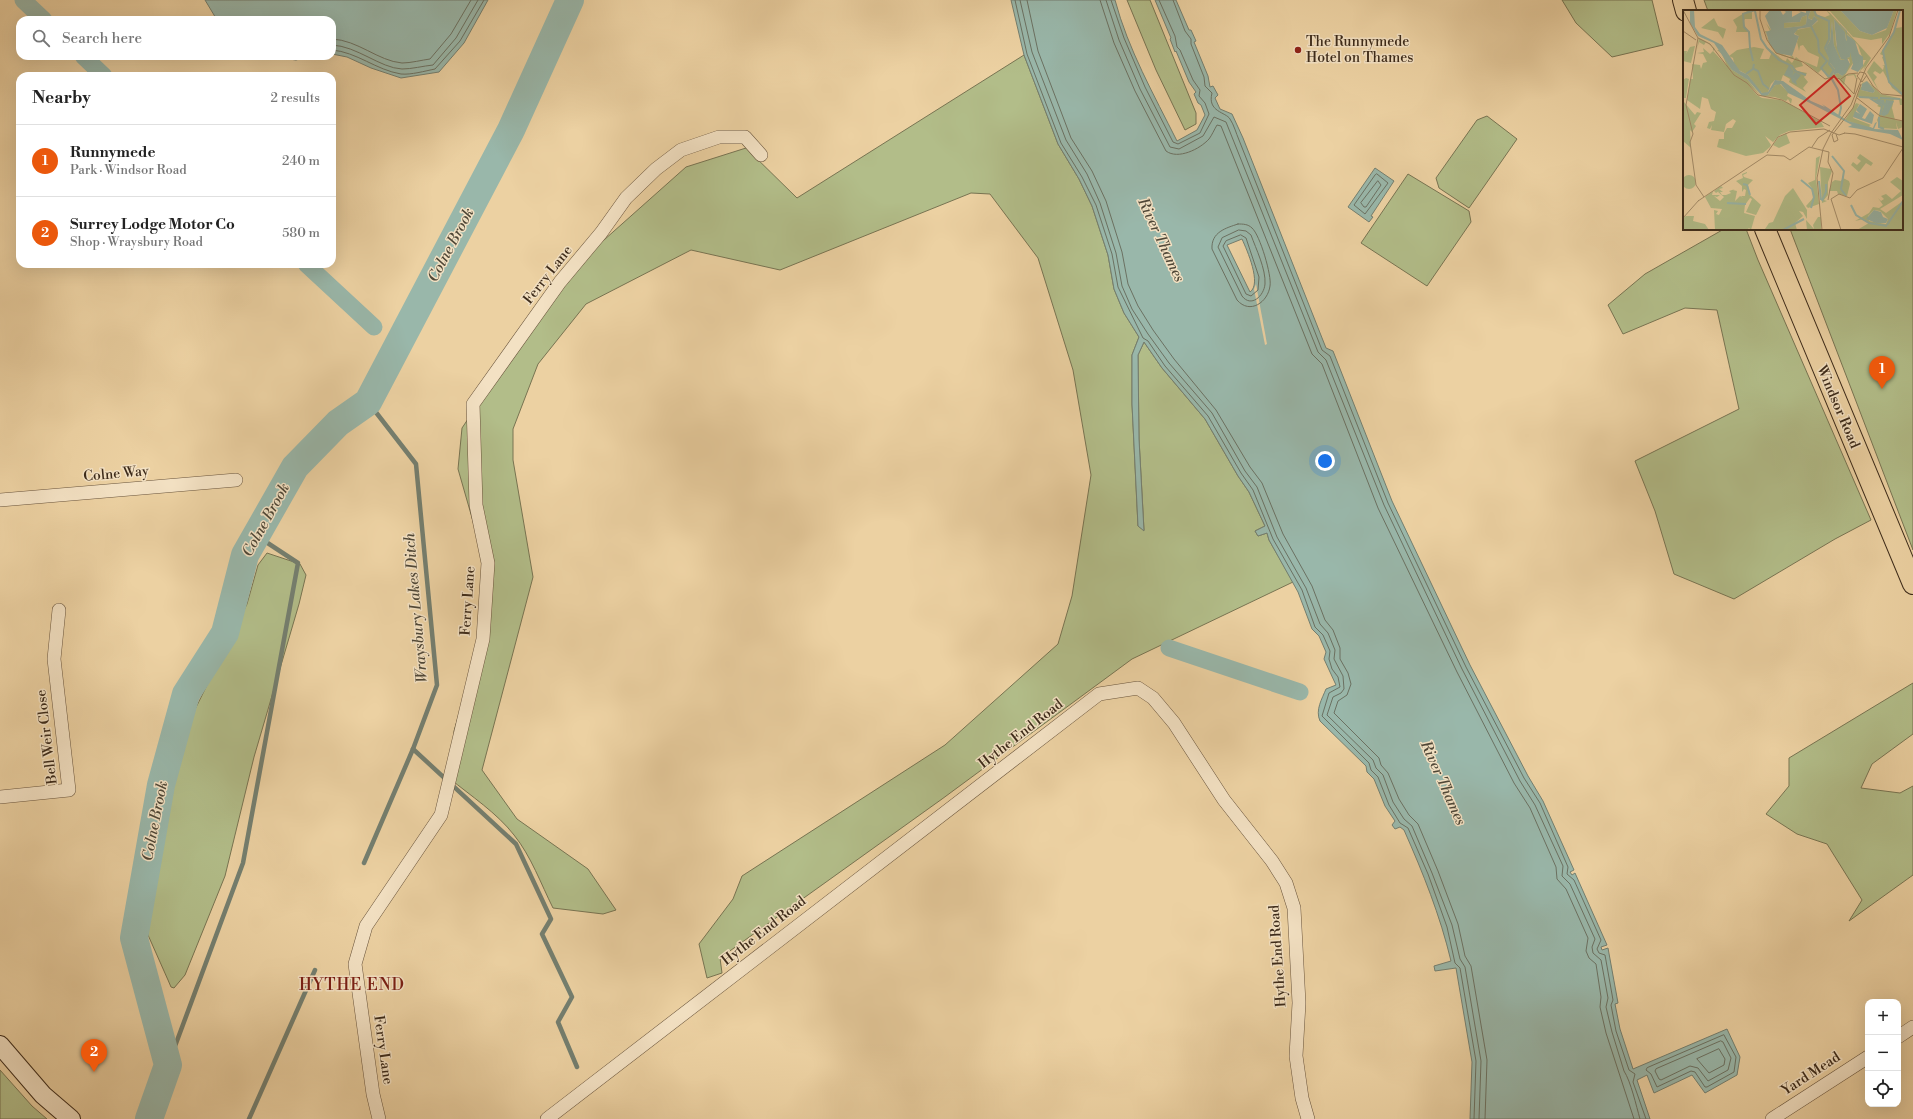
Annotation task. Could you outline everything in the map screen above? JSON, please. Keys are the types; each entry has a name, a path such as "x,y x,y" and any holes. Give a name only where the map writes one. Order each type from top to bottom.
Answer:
{"main road":[{"path":"1683,0 1686,10"},
{"name":"Windsor Road","path":"1765,230 1913,584"},
{"path":"0,1045 43,1095 71,1119"}],"street":[{"name":"Ferry Lane","path":"379,1119 373,1094 355,964 366,926 441,815 483,639 488,563 476,505 473,404 560,282 601,233 626,198 656,169 681,150 719,137 745,137 761,155"},
{"name":"Colne Way","path":"0,500 236,480"},
{"name":"Bell Weir Close","path":"0,797 69,790 54,660 59,610"},
{"name":"Hythe End Road","path":"547,1119 1099,694 1138,688 1153,698 1174,723 1224,800 1272,861 1286,883 1294,908 1299,1003 1296,1056 1302,1098 1308,1119"},
{"path":"1901,1035 1913,1027"},
{"name":"Yard Mead","path":"1772,1119 1865,1059"}],"green space":[{"path":"1127,0 1150,0 1196,113 1196,124 1185,130 1156,70"},
{"path":"1562,0 1652,0 1663,45 1612,57 1576,23"},
{"path":"1704,0 1913,0 1913,550 1790,230 1903,230 1903,10 1708,10"},
{"path":"1024,55 1058,144 1079,179 1092,206 1108,255 1114,289 1124,313 1139,337 1132,355 1132,404 1138,526 1144,530 1139,439 1138,355 1144,342 1162,368 1205,419 1249,492 1265,526 1255,531 1258,536 1267,533 1269,540 1293,582 1132,659 942,799 720,958 722,973 707,978 699,944 733,899 742,876 945,745 1058,644 1072,596 1091,475 1073,370 1038,258 990,194 971,193 780,270 691,250 586,304 538,364 513,429 513,460 533,577 482,770 517,819 588,869 616,910 603,914 553,908 531,861 514,835 500,819 449,778 456,759 454,731 477,653 485,563 458,469 462,428 545,304 595,248 686,167 746,148 797,198"},
{"path":"1487,116 1517,139 1469,208 1439,188 1436,178 1477,120"},
{"path":"1408,174 1469,211 1471,222 1427,286 1361,243"},
{"path":"1722,230 1746,230 1871,520 1835,539 1734,599 1674,574 1655,511 1635,461 1739,409 1717,310 1685,308 1623,334 1608,305 1645,274"},
{"path":"267,553 300,564 306,575 299,604 254,757 225,876 185,975 174,988 171,987 148,935 144,919 144,885 177,746 247,604 258,565"},
{"path":"1913,683 1913,734 1872,764 1861,788 1900,793 1913,786 1913,875 1849,921 1862,900 1827,844 1797,834 1766,814 1789,786 1789,758"},
{"path":"0,1070 32,1106 47,1119 0,1119"}],"water":[{"path":"205,0 488,0 464,43 439,72 401,78 371,68 347,57 336,55 336,16 215,16"},
{"name":"River Thames","path":"1011,0 1115,0 1120,18 1134,54 1177,141 1197,130 1205,115 1194,94 1196,92 1189,82 1176,51 1175,52 1170,39 1171,38 1155,0 1176,0 1189,30 1191,30 1196,41 1194,42 1208,76 1210,87 1213,86 1218,95 1215,98 1220,109 1232,114 1243,138 1326,348 1333,351 1392,501 1470,665 1528,776 1543,801 1574,870 1570,872 1572,875 1575,873 1607,945 1601,947 1602,950 1608,948 1618,1003 1615,1004 1620,1029 1633,1069 1727,1029 1740,1057 1737,1075 1705,1093 1692,1075 1654,1093 1647,1075 1637,1080 1650,1119 1470,1119 1472,1062 1456,968 1435,971 1434,966 1451,961 1436,911 1418,862 1404,830 1400,827 1395,829 1392,825 1395,821 1385,806 1374,779 1367,772 1366,766 1320,721 1318,713 1326,689 1336,685 1324,659 1326,652 1319,636 1312,629 1298,592 1269,540 1267,533 1258,536 1255,531 1265,526 1249,492 1205,419 1162,368 1144,342 1138,355 1139,439 1144,531 1138,526 1132,404 1132,355 1139,337 1124,313 1114,289 1108,255 1092,206 1079,179 1058,144 1024,55","holes":["1242,239 1250,258 1254,275 1255,282 1250,292 1227,245"]},
{"path":"1375,168 1394,181 1371,216 1373,217 1369,222 1348,207"}],"pier":[{"path":"1256,284 1267,344 1265,345 1254,289"}],"waterway":[{"path":"23,0 40,16"},
{"name":"Colne Brook","path":"149,1119 168,1065 134,938 161,785 186,694 225,633 245,555 295,467 338,423 368,402 511,130 570,0"},
{"path":"87,60 100,72"},
{"path":"310,268 374,327"},
{"name":"Wraysbury Lakes Ditch","path":"364,863 413,749 437,685 416,464 368,402"},
{"path":"168,1065 243,863 298,563 257,536"},
{"path":"1169,648 1300,692"},
{"path":"413,749 516,844 551,919 542,934 572,997 558,1022 577,1067"},
{"name":"Wraysbury Lakes Ditch","path":"249,1119 315,970"}],"place":[{"name":"The Runnymede Hotel on Thames","path":"1298,50"},
{"name":"Runnymede","path":"1882,389"},
{"name":"Surrey Lodge Motor Co","path":"94,1072"}],"district":[{"name":"HYTHE END","path":"352,985"}]}
